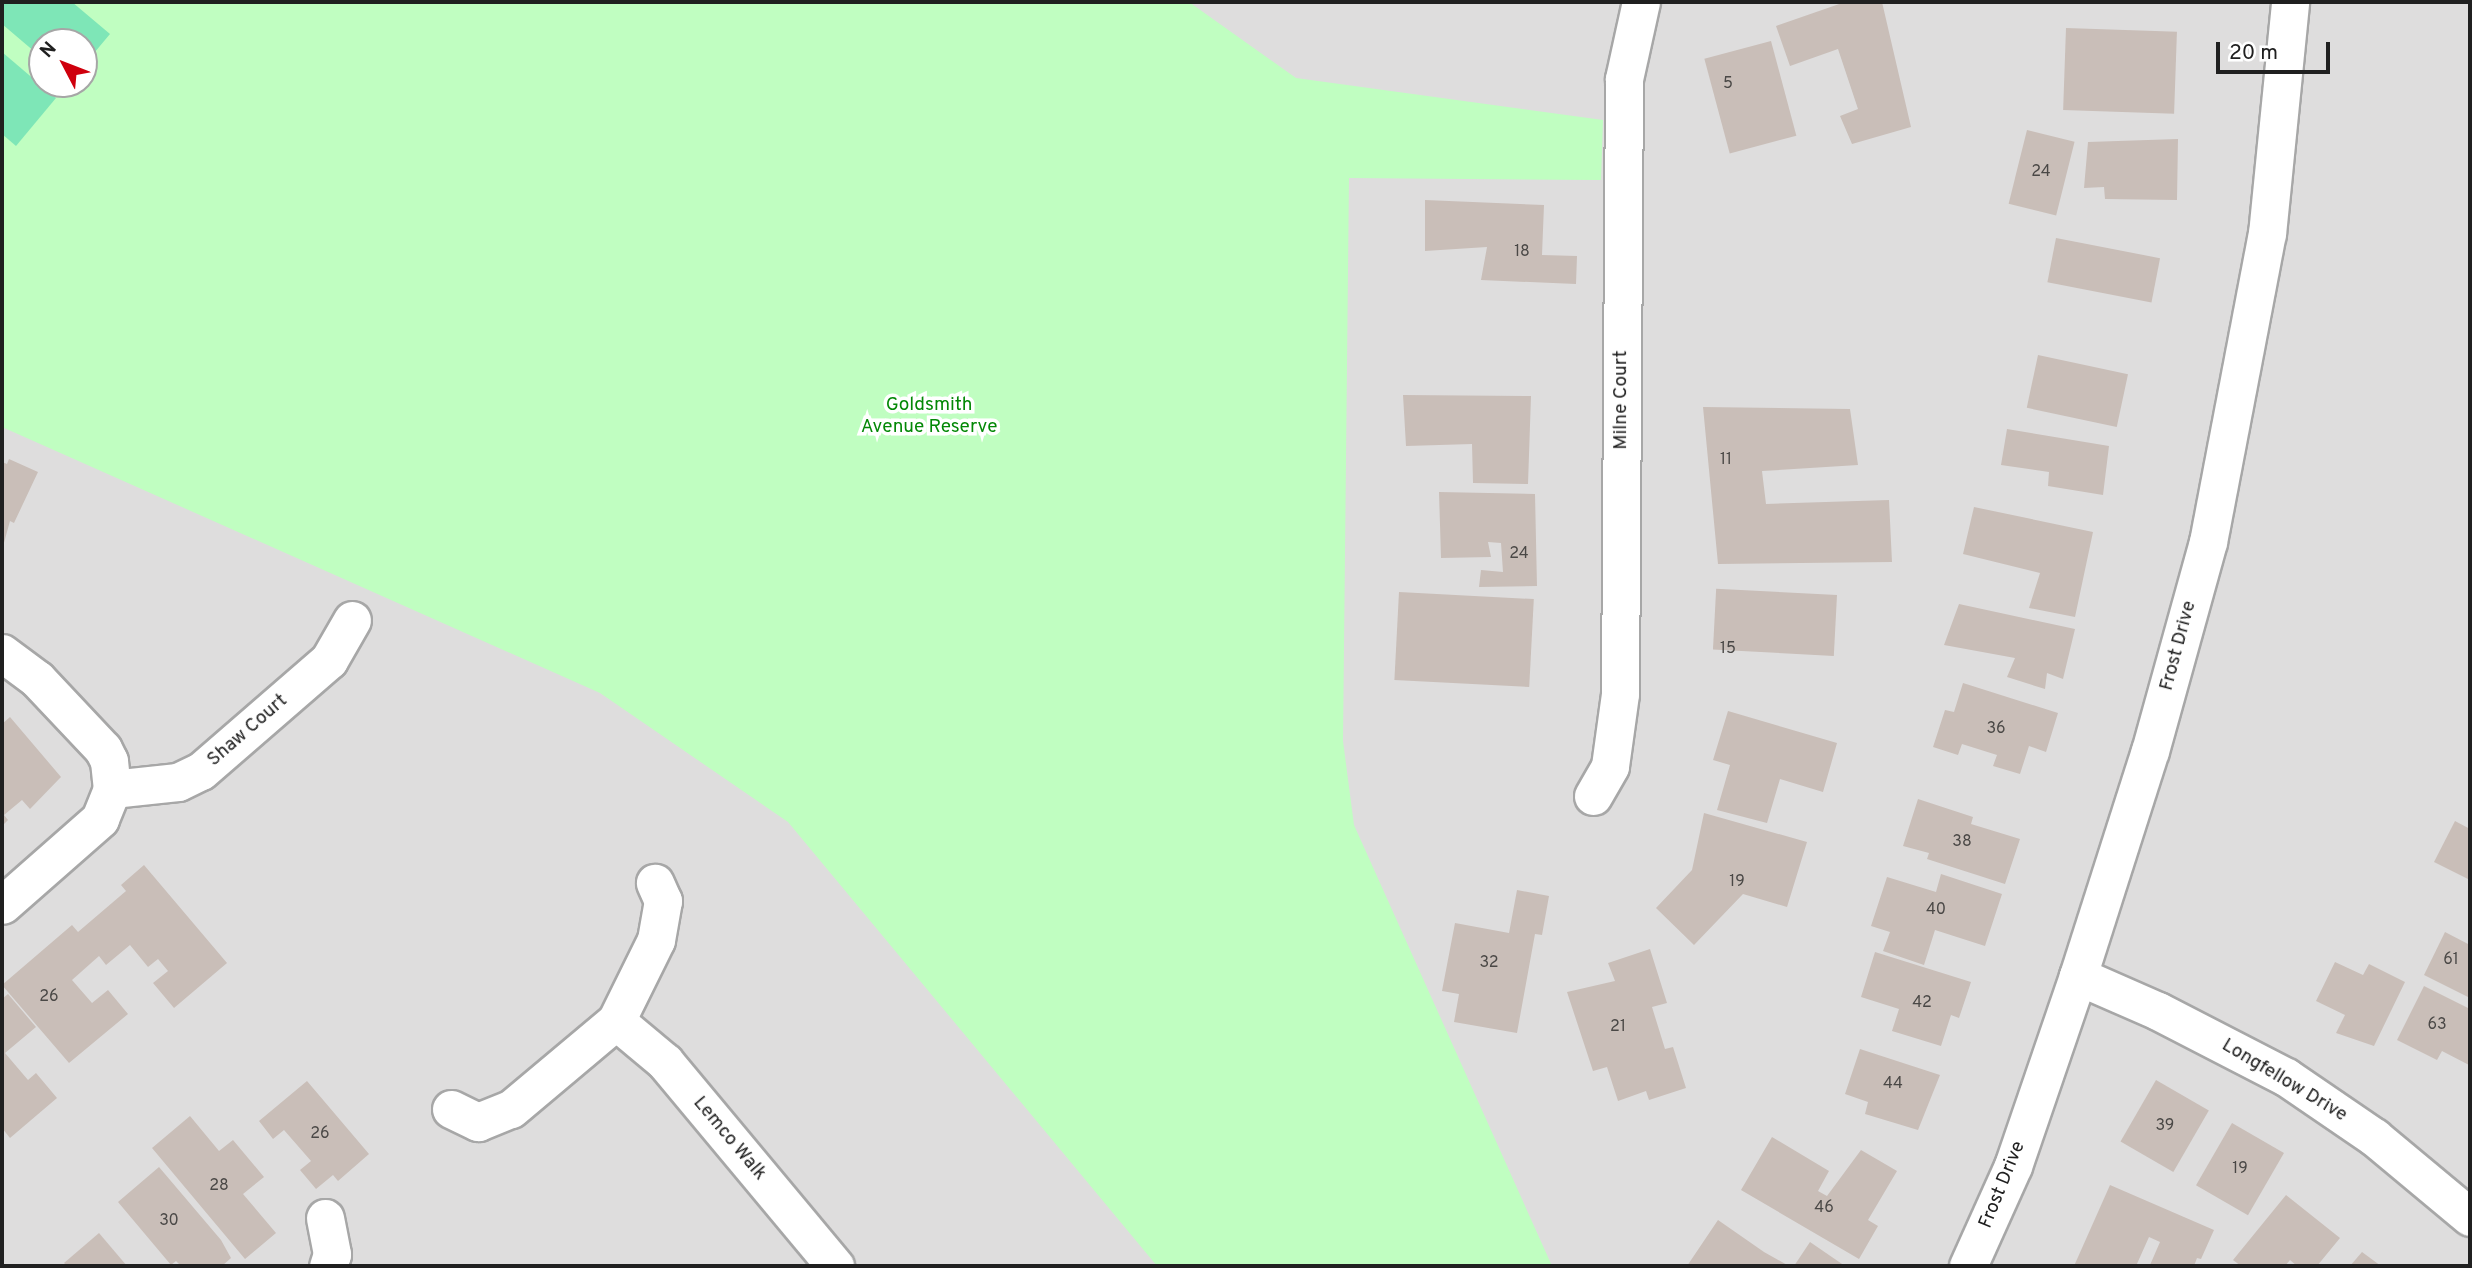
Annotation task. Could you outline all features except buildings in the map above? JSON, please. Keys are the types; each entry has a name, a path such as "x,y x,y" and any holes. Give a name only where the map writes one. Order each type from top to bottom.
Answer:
{"street":[{"name":"Milne Court","path":"1593,796 1610,766 1620,694 1624,79 1641,2"},
{"name":"Frost Drive","path":"1968,1266 2013,1166 2078,976 2150,751 2208,542 2267,234 2290,2"},
{"name":"Shaw Court","path":"112,789 178,782 201,772 329,660 352,620"},
{"path":"2,653 37,679 103,749 109,761 112,789 100,819 2,905"},
{"path":"452,1109 478,1122 511,1109 616,1021 656,940 663,901 655,883"},
{"name":"Longfellow Drive","path":"2078,976 2158,1011 2286,1077 2374,1137 2468,1211"},
{"name":"Lemco Walk","path":"616,1021 665,1062 835,1266"},
{"path":"325,1218 332,1254 328,1266"}],"shaded area":[{"path":"2,2 2470,2 2470,1266 2,1266"}],"green space":[{"name":"Goldsmith Avenue Reserve","path":"2,2 1189,2 1296,78 1603,120 1601,180 1349,178 1343,741 1354,825 1552,1266 1157,1266 788,822 600,693 2,427"},
{"path":"2,2 72,2 110,34 98,48 98,28 28,28 28,46 2,24"},
{"path":"2,52 28,74 28,98 56,98 16,146 2,134"}]}
